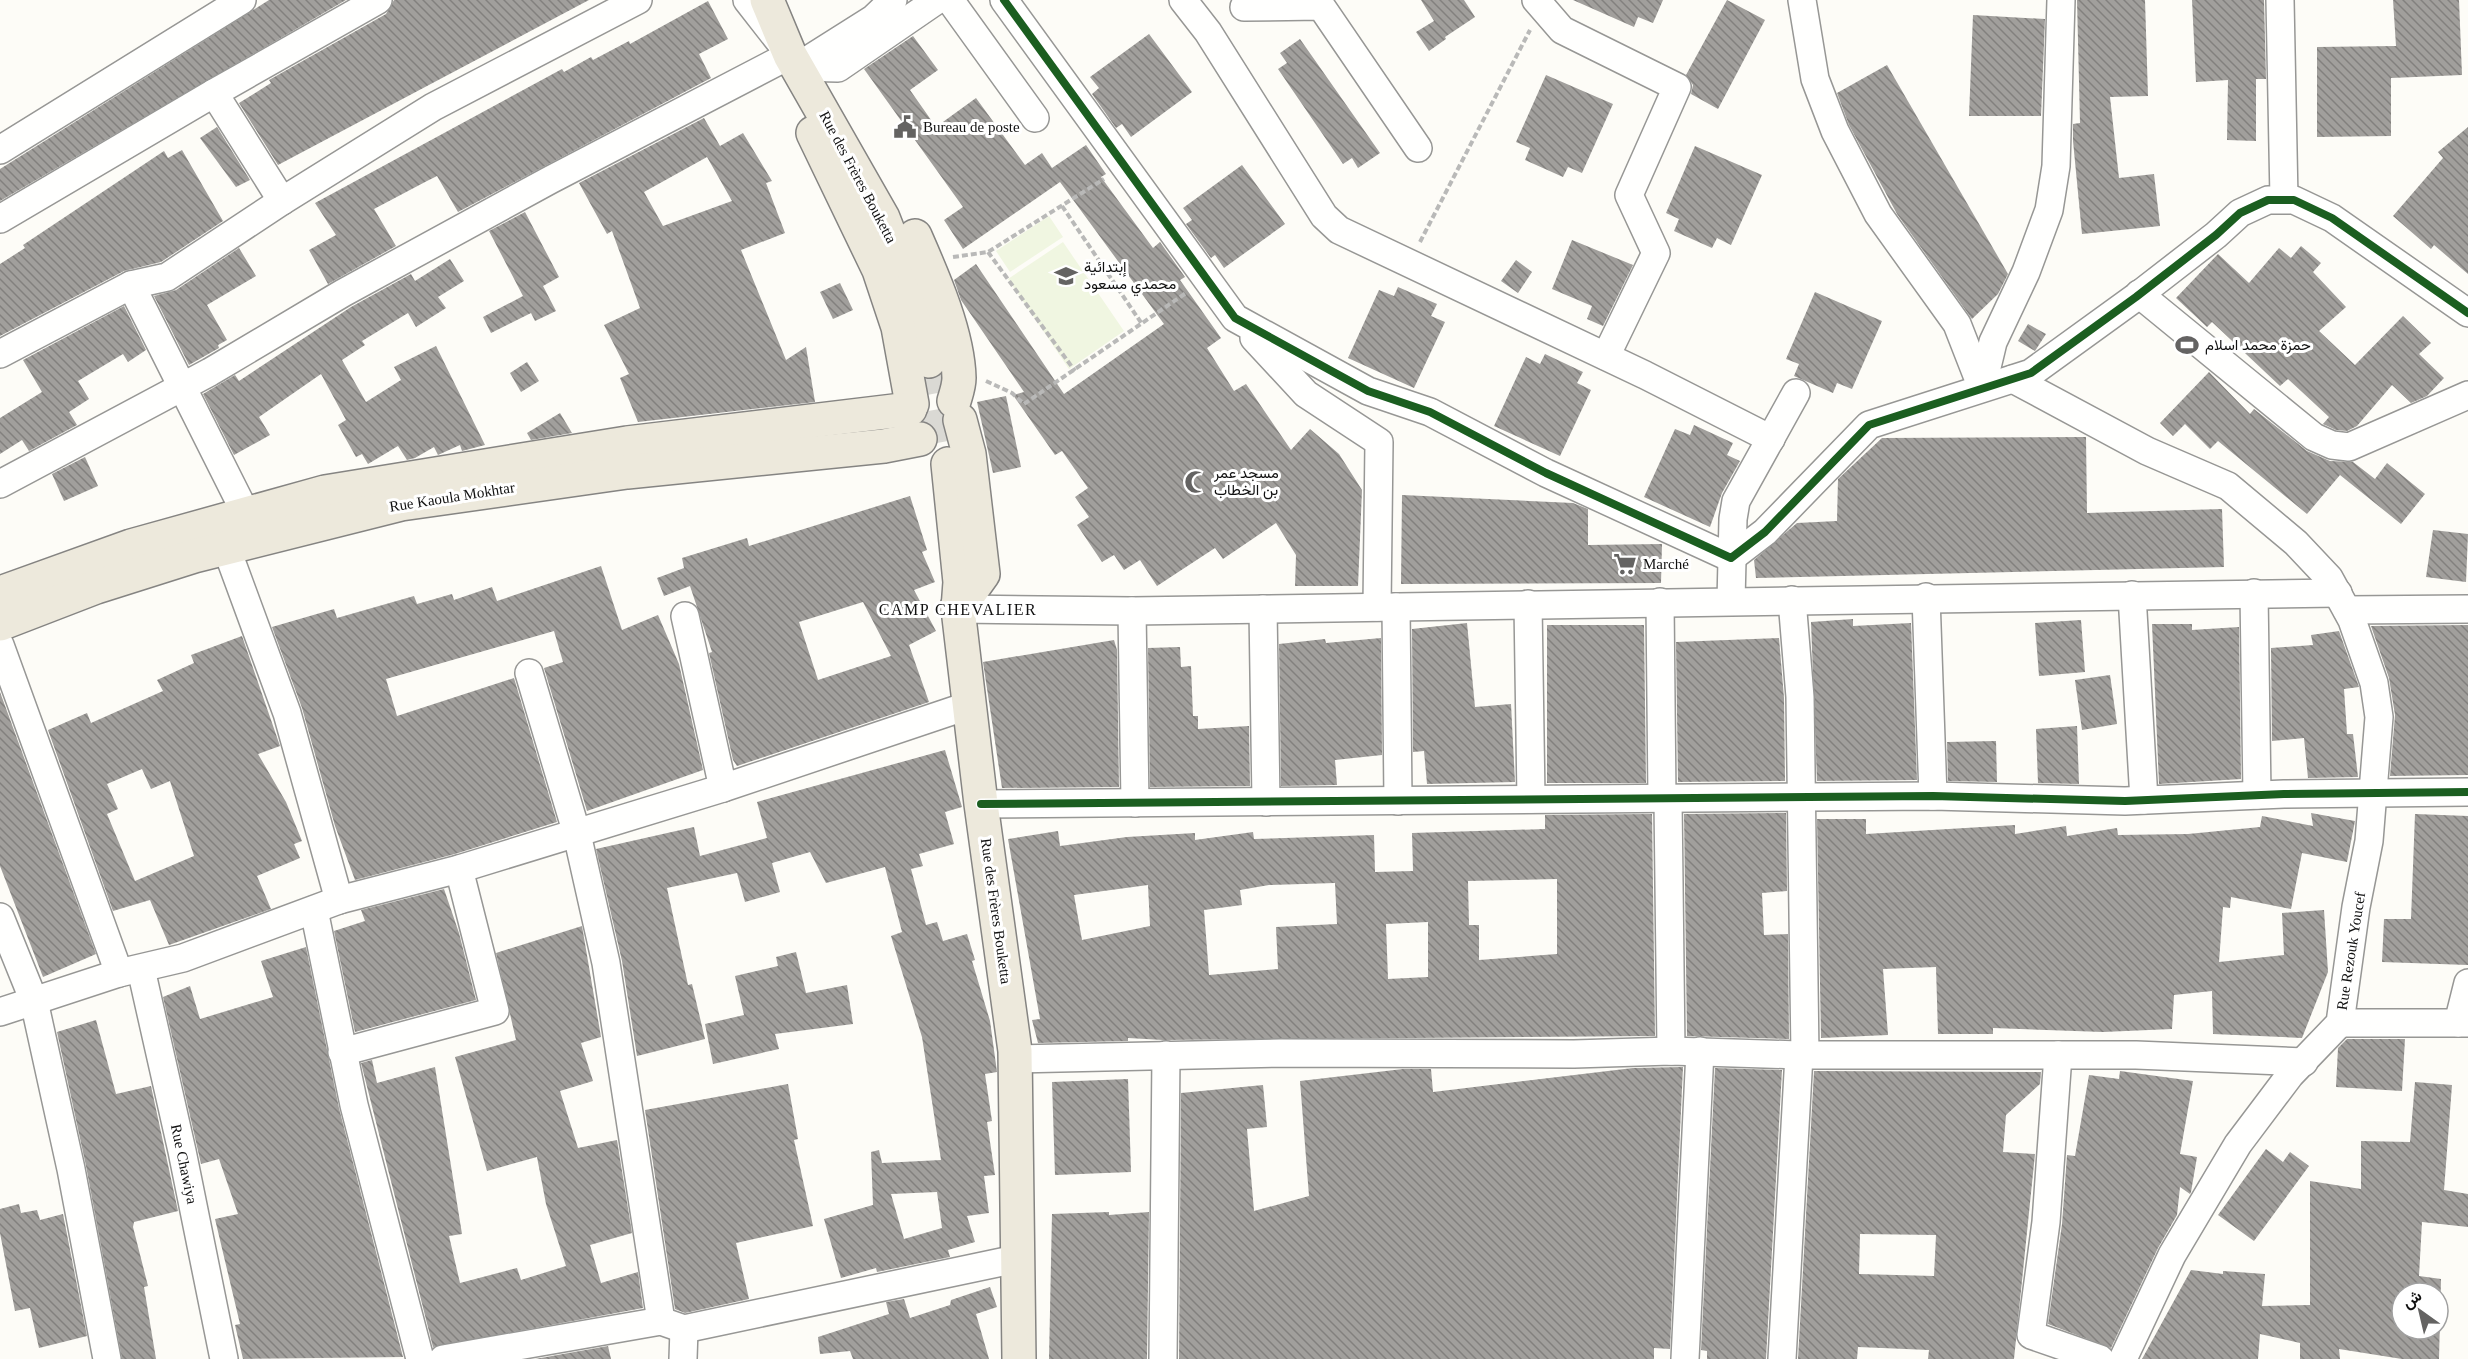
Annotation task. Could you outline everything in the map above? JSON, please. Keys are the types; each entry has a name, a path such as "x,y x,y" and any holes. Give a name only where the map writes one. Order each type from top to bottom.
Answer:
{"main road":[{"path":"767,0 793,61 810,124 873,256 888,294 904,350 917,423 938,583 958,609 984,574 969,454 957,411 948,395 925,393 917,423"},
{"path":"793,61 840,106 859,131 895,193 939,295 944,365 960,381 957,411 951,436 943,441 917,423"},
{"name":"Rue des Frères Bouketta","path":"793,61 889,233 919,314 944,365"},
{"name":"Rue Kaoula Mokhtar","path":"0,593 91,559 245,512 325,492 627,442 917,423"},
{"name":"Rue Kaoula Mokhtar","path":"0,624 96,587 226,547 330,519 430,499 627,472 884,446 917,423"},
{"name":"Rue des Frères Bouketta","path":"948,464 960,582 958,609 1015,1059 1019,1359"}],"street":[{"path":"0,150 242,0"},
{"path":"0,219 378,0"},
{"path":"0,354 131,285 167,277 282,201 434,107 638,0"},
{"path":"747,0 793,61 838,68 937,0"},
{"path":"0,484 184,386 343,293 560,175 793,61 873,19 893,0"},
{"path":"950,0 1035,118"},
{"path":"1004,0 1235,318 1306,394 1379,442 1398,801"},
{"path":"1183,0 1208,32 1324,216 1346,235 1606,356 1771,439"},
{"path":"1802,0 1815,79 1832,124 1878,214 1957,324 1982,388"},
{"path":"1982,388 1993,342 2026,272 2049,210 2056,166 2061,0"},
{"path":"2280,0 2284,199"},
{"path":"1208,32 1249,3 1321,6 1418,148"},
{"path":"1539,4 1563,30 1677,87 1629,195 1656,253 1606,356"},
{"path":"214,93 282,201"},
{"path":"1731,558 1765,532 1869,425 2031,373 2139,294 2216,235 2240,213 2268,200 2294,200 2332,218 2468,313"},
{"path":"131,285 184,386 245,512"},
{"path":"2139,294 2314,436 2332,445 2349,447 2468,395"},
{"path":"1235,318 1368,391 1430,412 1546,472 1731,558"},
{"name":"Rue Rezouk Youcef","path":"2013,379 2147,451 2216,480 2241,495 2310,557 2342,601 2374,683 2378,700 2379,717 2369,841 2356,907 2340,1023 2290,1075 2238,1144 2172,1255 2123,1359"},
{"path":"1731,601 1731,558 1736,501 1796,393"},
{"path":"226,547 287,713 327,905 342,1052 420,1359"},
{"path":"2254,593 2257,795"},
{"path":"958,609 1132,611 2254,593 2468,609"},
{"path":"2132,595 2144,800"},
{"path":"1926,597 1933,796"},
{"path":"1782,1359 1802,1055 1800,697 1792,600"},
{"path":"1660,602 1671,1051"},
{"path":"1528,604 1531,800"},
{"path":"1263,609 1266,802"},
{"path":"1132,611 1135,803"},
{"path":"685,616 723,788"},
{"name":"Rue Chawiya","path":"0,645 130,971 182,1151 224,1359"},
{"path":"529,673 577,834 606,963 673,1325 683,1359"},
{"path":"0,1012 130,971 183,958 327,905 459,869 723,788 970,705"},
{"path":"981,804 1801,796 2144,800 2257,795 2468,792"},
{"path":"342,1052 495,1011 459,869"},
{"path":"0,917 34,1001 71,1169 107,1359"},
{"path":"2340,1023 2463,1023 2468,983"},
{"path":"1015,1059 1280,1053 1574,1054 1671,1051 1802,1055 2206,1056 2304,1062"},
{"path":"1685,1359 1700,1052"},
{"path":"2058,1054 2046,1222 2031,1335 2100,1359"},
{"path":"1163,1359 1166,1055"},
{"path":"453,1358 673,1325 1016,1258"}],"path":[{"path":"1408,264 1539,4"},
{"path":"925,260 988,252 1124,166"},
{"path":"1062,206 1142,324"},
{"path":"988,252 1075,371"},
{"path":"944,365 1012,393 1024,404 1075,371 1205,279"}],"green space":[{"path":"1049,216 1063,237 1010,272 996,251"},
{"path":"1063,242 1124,331 1069,369 1008,279"}],"building":[{"path":"269,0 346,0 0,201 0,169"},
{"path":"394,0 589,0 278,165 239,103 271,83 269,80 386,14"},
{"path":"1421,0 1464,0 1475,17 1429,51 1416,32 1434,21"},
{"path":"1573,0 1663,0 1653,23 1638,17 1634,27"},
{"path":"1727,0 1765,20 1718,109 1691,94 1693,85 1686,75"},
{"path":"2077,0 2145,0 2148,96 2110,97 2119,178 2154,174 2160,226 2082,234 2073,141 2073,124 2080,123"},
{"path":"2192,0 2264,0 2266,79 2256,79 2256,141 2227,140 2228,80 2196,82"},
{"path":"2393,0 2459,0 2462,75 2391,78 2391,136 2317,137 2317,47 2396,46"},
{"path":"708,1 728,39 699,54 711,78 458,212 437,176 374,209 396,246 328,284 309,250 336,235 315,203 562,69 564,72 591,57 593,60 629,41 630,44"},
{"path":"1973,15 2045,19 2041,116 1969,116"},
{"path":"1149,34 1192,92 1131,137 1122,124 1116,128 1092,94 1099,88 1090,77"},
{"path":"913,36 938,70 910,90 936,127 976,98 1025,165 1042,153 1052,168 1086,145 1106,174 1101,177 1153,248 1160,242 1185,277 1180,280 1221,338 1207,348 1234,391 1246,384 1291,450 1310,429 1339,454 1362,490 1358,586 1295,586 1296,555 1276,523 1223,559 1215,548 1157,586 1140,560 1124,570 1114,555 1102,562 1077,525 1089,517 1075,497 1088,488 1062,451 1055,455 1013,395 1024,392 961,300 954,280 976,264 1064,394 1164,324 1060,182 963,249 944,220 963,207 864,69"},
{"path":"1300,39 1380,153 1358,168 1352,158 1343,164 1278,69 1287,63 1280,53"},
{"path":"1887,65 2008,274 1998,294 1972,319 1897,214 1849,125 1837,93"},
{"path":"1546,75 1613,104 1582,173 1568,167 1563,177 1525,160 1530,148 1516,142"},
{"path":"704,118 720,146 743,133 772,181 766,183 785,233 741,250 786,360 806,347 815,402 638,422 620,378 629,374 604,325 640,308 612,231 607,234 579,183","holes":["707,157 732,201 663,226 644,192"]},
{"path":"217,127 250,180 236,187 200,138"},
{"path":"2468,127 2468,274 2434,245 2431,249 2393,216 2443,158 2438,152"},
{"path":"1695,146 1762,175 1731,245 1717,238 1712,248 1674,231 1679,219 1666,213"},
{"path":"182,150 223,221 161,262 124,271 0,336 0,264 25,248 23,245 164,151 168,158"},
{"path":"1242,165 1285,224 1224,268 1215,255 1211,258 1186,224 1192,220 1183,208"},
{"path":"525,212 559,277 543,286 556,311 535,321 531,313 491,333 483,317 523,296 489,231"},
{"path":"1572,240 1633,265 1603,326 1587,319 1592,306 1552,289"},
{"path":"2301,246 2321,263 2313,272 2346,307 2319,331 2355,365 2403,316 2431,343 2419,354 2444,378 2427,396 2411,403 2392,385 2357,426 2347,431 2336,430 2323,424 2329,417 2288,379 2280,386 2212,322 2207,327 2176,298 2218,254 2249,283 2279,248 2291,258"},
{"path":"239,248 256,276 207,305 227,340 218,345 219,348 189,365 154,296 176,290"},
{"path":"450,259 464,281 438,297 446,308 416,327 408,313 362,341 365,345 342,360 366,402 401,380 394,367 436,346 485,445 462,451 460,445 438,455 434,447 407,460 398,446 368,464 362,454 356,457 338,425 346,420 321,374 259,417 270,435 234,455 203,394 235,375 239,381 351,307 411,274 415,281"},
{"path":"1516,260 1532,272 1518,293 1501,281"},
{"path":"840,283 853,310 833,319 820,292"},
{"path":"1398,287 1437,304 1431,316 1445,322 1414,388 1348,358 1379,290 1394,296"},
{"path":"1815,292 1882,321 1852,389 1837,383 1833,393 1794,376 1799,364 1786,359"},
{"path":"124,306 146,350 128,362 123,354 78,381 89,399 69,412 77,425 29,451 22,440 0,454 0,418 42,392 23,360"},
{"path":"2028,324 2046,334 2035,351 2018,341"},
{"path":"1545,354 1583,372 1577,383 1591,390 1560,456 1494,426 1526,357 1540,364"},
{"path":"527,362 539,381 521,392 510,373"},
{"path":"2209,372 2250,414 2254,409 2307,451 2330,461 2353,462 2375,479 2387,463 2425,494 2401,524 2340,475 2307,514 2218,441 2210,449 2185,424 2173,436 2160,423"},
{"path":"1006,396 1021,467 993,473 977,402"},
{"path":"560,413 572,433 531,440 527,433"},
{"path":"1694,425 1733,443 1727,455 1740,461 1722,493 1710,527 1644,497 1675,429 1690,435"},
{"path":"2086,437 2087,513 2222,509 2224,567 1756,578 1754,560 1797,523 1837,521 1838,479 1882,438"},
{"path":"85,457 98,486 64,501 52,474"},
{"path":"1402,495 1573,503 1588,509 1588,545 1662,544 1661,583 1401,584"},
{"path":"910,496 927,550 922,552 935,582 914,590 936,631 909,645 929,702 737,766 733,760 709,653 712,652 690,586 664,596 657,578 684,568 682,558 747,538 749,546","holes":["863,602 891,656 818,680 799,622"]},
{"path":"2433,530 2468,534 2466,582 2426,577"},
{"path":"601,566 622,630 658,615 679,664 703,770 587,811 544,668 563,662 554,631 386,679 397,716 514,678 557,822 455,854 355,880 335,826 302,708 272,627 334,609 337,618 414,596 417,604 452,594 454,600 492,587 497,601"},
{"path":"1853,619 1853,626 1911,623 1917,780 1817,781 1811,622"},
{"path":"2081,620 2085,672 2039,676 2035,623"},
{"path":"1467,623 1475,707 1511,704 1515,782 1427,784 1424,751 1413,752 1412,629"},
{"path":"2152,624 2192,624 2192,630 2239,627 2241,779 2159,784"},
{"path":"1547,625 1644,625 1646,783 1547,783"},
{"path":"2468,625 2468,775 2390,776 2395,715 2389,678 2371,626"},
{"path":"2339,631 2359,687 2344,689 2347,734 2353,734 2358,777 2308,778 2304,738 2272,741 2271,648 2313,645 2311,635"},
{"path":"242,636 280,746 258,754 286,802 302,841 294,844 300,858 257,876 271,909 169,945 150,900 113,911 48,730 87,713 91,723 163,691 157,680 194,663 191,655","holes":["142,769 151,789 170,781 194,856 135,881 107,814 118,809 107,784"]},
{"path":"1381,638 1382,755 1335,760 1337,785 1281,786 1279,644 1325,639 1326,643"},
{"path":"1779,638 1784,698 1785,781 1678,782 1676,642"},
{"path":"1114,640 1117,650 1119,787 1002,788 983,662"},
{"path":"1180,647 1181,667 1191,666 1193,716 1198,716 1198,729 1249,726 1250,786 1150,787 1148,648"},
{"path":"2110,675 2117,724 2082,730 2075,680"},
{"path":"0,692 96,954 43,977 0,866"},
{"path":"2077,726 2079,784 2038,783 2036,729"},
{"path":"1996,741 1997,782 1948,781 1947,742"},
{"path":"945,750 962,807 945,812 954,844 919,854 923,866 911,869 926,925 937,922 943,941 967,934 975,960 972,961 990,1021 997,1072 985,1074 992,1121 987,1122 995,1175 984,1176 989,1213 967,1216 975,1242 948,1250 950,1257 877,1272 876,1268 841,1278 824,1219 873,1205 871,1152 879,1150 882,1163 941,1160 922,1037 891,936 902,932 885,867 826,883 810,852 772,863 780,892 745,902 737,873 667,888 688,985 692,984 705,1039 637,1056 622,961 596,849 694,827 700,856 767,838 757,802","holes":["937,1192 942,1228 904,1239 891,1194"]},
{"path":"1786,813 1787,891 1762,893 1764,935 1788,934 1789,1039 1687,1036 1684,814"},
{"path":"2311,813 2355,821 2347,862 2302,853 2291,909 2231,897 2230,908 2223,907 2219,962 2284,955 2282,913 2324,910 2328,972 2302,1038 2213,1034 2212,991 2174,995 2172,1029 2103,1032 1993,1028 1993,1034 1938,1034 1936,967 1883,969 1888,1035 1821,1038 1817,819 1866,819 1866,834 2015,825 2015,834 2066,826 2067,836 2117,828 2118,835 2188,834 2260,827 2262,816 2313,826"},
{"path":"1652,814 1655,1036 1163,1040 1128,1038 1128,1041 1038,1043 1032,1020 1040,1019 1008,839 1058,831 1060,846 1127,837 1195,833 1195,840 1253,832 1254,839 1374,835 1375,872 1413,871 1412,833 1545,829 1545,815","holes":["1557,879 1557,954 1479,960 1479,925 1469,925 1468,881","1335,883 1337,924 1276,927 1278,969 1209,975 1204,910 1242,905 1240,890 1269,885","1148,885 1150,926 1082,940 1074,895","1428,922 1428,977 1388,979 1386,924"]},
{"path":"2415,814 2468,816 2468,965 2382,962 2384,919 2411,919"},
{"path":"444,889 459,933 476,1000 355,1032 334,931 365,921 361,910"},
{"path":"582,926 601,1037 581,1043 593,1081 560,1091 578,1148 617,1140 632,1233 590,1245 601,1283 638,1272 643,1308 433,1347 361,1063 372,1060 377,1083 435,1067 462,1234 449,1236 460,1283 517,1268 521,1280 566,1266 546,1204 537,1157 487,1171 455,1057 516,1040 496,953"},
{"path":"306,947 339,1108 403,1357 243,1359 235,1325 240,1324 215,1219 238,1214 219,1159 201,1164 163,997 190,986 200,1019 273,997 261,961"},
{"path":"796,952 806,993 847,985 853,1024 775,1034 779,1049 713,1064 705,1024 744,1015 735,976 778,966 776,957"},
{"path":"96,1020 116,1094 151,1086 178,1211 134,1222 133,1227 148,1286 144,1287 156,1359 122,1359 86,1166 57,1032"},
{"path":"2347,1039 2405,1039 2402,1091 2336,1087 2338,1048"},
{"path":"1683,1067 1670,1349 1654,1348 1654,1359 1179,1359 1181,1093 1263,1085 1267,1127 1247,1129 1254,1211 1309,1196 1300,1081 1403,1069 1431,1069 1433,1092 1633,1068"},
{"path":"1715,1068 1782,1070 1766,1359 1707,1359 1707,1351 1701,1350"},
{"path":"1814,1071 2041,1072 2040,1084 2006,1115 2003,1152 2035,1154 2014,1359 1928,1359 1929,1350 1858,1347 1857,1359 1798,1359","holes":["1860,1234 1936,1235 1934,1276 1859,1274"]},
{"path":"2120,1071 2193,1081 2180,1154 2197,1157 2191,1192 2190,1194 2180,1187 2177,1215 2158,1248 2111,1348 2048,1324 2062,1224 2067,1155 2075,1156 2089,1075 2119,1079"},
{"path":"1128,1079 1131,1172 1055,1175 1052,1082"},
{"path":"2415,1082 2452,1085 2444,1190 2468,1194 2468,1227 2422,1222 2419,1276 2441,1279 2441,1281 2390,1281 2390,1341 2439,1341 2439,1359 2402,1359 2339,1349 2340,1359 2300,1359 2300,1343 2260,1334 2258,1359 2142,1359 2191,1270 2223,1274 2223,1271 2265,1274 2262,1306 2310,1305 2310,1181 2361,1189 2361,1141 2410,1142"},
{"path":"788,1084 798,1139 794,1140 813,1226 736,1243 749,1299 685,1313 675,1309 645,1110"},
{"path":"2266,1149 2283,1162 2290,1152 2309,1166 2254,1241 2218,1215"},
{"path":"19,1204 21,1213 37,1210 40,1220 63,1214 87,1336 39,1348 30,1308 15,1311 0,1233 0,1209"},
{"path":"1109,1212 1109,1215 1149,1212 1147,1359 1049,1359 1052,1214"},
{"path":"990,1287 997,1307 976,1314 989,1359 853,1359 850,1351 820,1354 818,1337 889,1314 886,1302 904,1299 910,1318 950,1305 951,1300"},
{"path":"608,1346 611,1359 535,1359"}],"tunnel":[{"path":"929,361 948,464"}],"cycle path":[{"path":"1004,0 1235,318 1368,391 1430,412 1546,473 1731,558 1765,532 1869,425 2031,373 2136,297 2216,235 2240,213 2268,200 2294,200 2332,218 2468,313"},
{"path":"981,804 1933,796 2125,801 2284,794 2468,792"}],"place":[{"name":"Bureau de poste","path":"905,127"},
{"name":"إبتدائية محمدي مسعود","path":"1066,276"},
{"name":"حمزة محمد اسلام","path":"2187,345"},
{"name":"مسجد عمر بن الخطاب","path":"1196,482"},
{"name":"Marché","path":"1625,564"}],"district":[{"name":"CAMP CHEVALIER","path":"958,609"}]}
